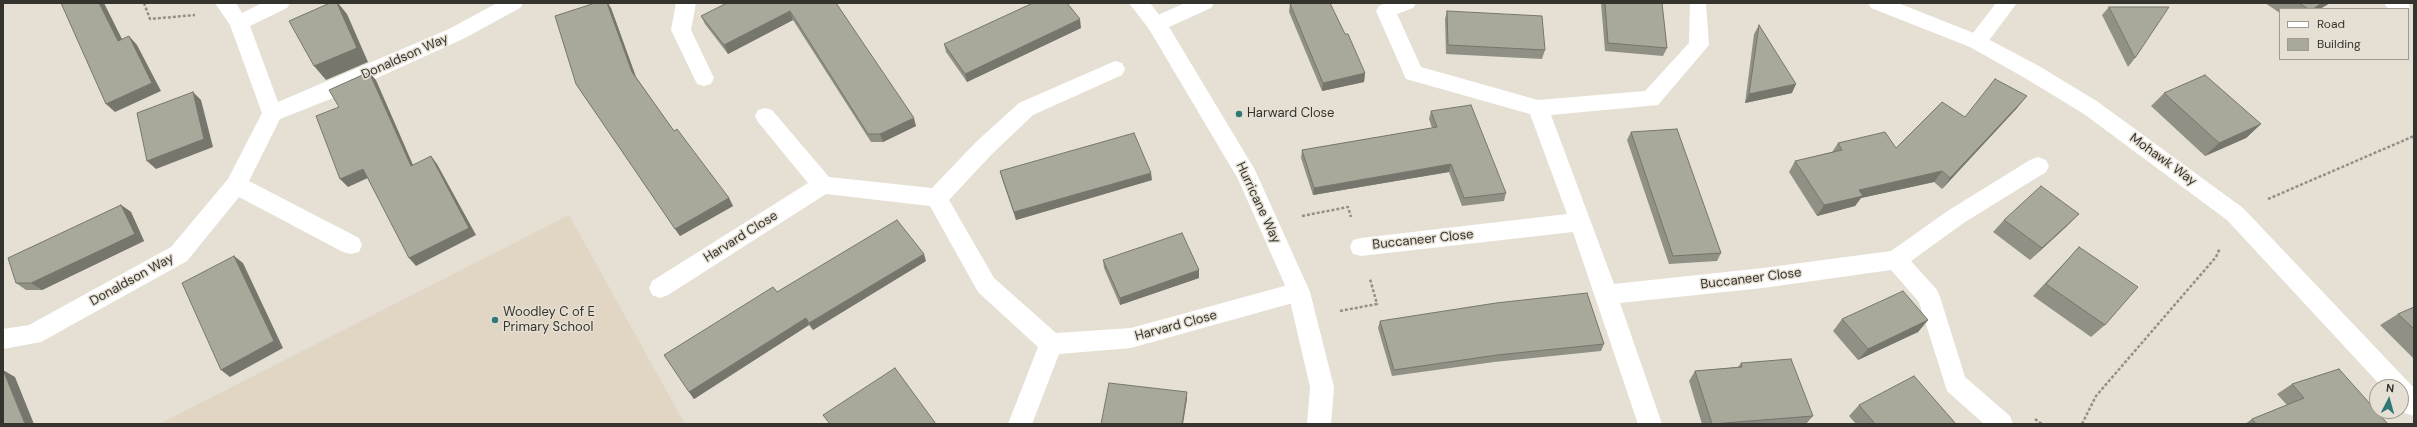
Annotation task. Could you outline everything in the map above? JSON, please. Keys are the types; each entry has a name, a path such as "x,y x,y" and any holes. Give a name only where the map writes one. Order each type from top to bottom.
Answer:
{"street":[{"path":"272,113 232,13 280,3"},
{"name":"Donaldson Way","path":"3,339 33,335 179,254 236,185 272,113 326,92 456,34 513,3"},
{"path":"686,3 681,30 704,78"},
{"name":"Hurricane Way","path":"1140,3 1156,24 1247,176 1299,292 1322,387 1319,424"},
{"path":"1156,24 1204,3"},
{"path":"1406,3 1386,11 1413,73 1538,108 1650,99 1699,45 1698,6"},
{"name":"Mohawk Way","path":"1878,3 1977,42 2032,72 2091,108 2236,214 2391,379"},
{"path":"1977,42 2007,3"},
{"path":"937,198 984,148 1026,109 1115,69"},
{"path":"1538,108 1581,222 1650,424"},
{"path":"765,116 823,186 937,198"},
{"name":"Buccaneer Close","path":"1606,295 1763,278 1896,260 1957,216 2038,166"},
{"path":"236,185 351,245"},
{"name":"Harvard Close","path":"660,288 823,186"},
{"path":"937,198 986,285 1051,344 1020,424"},
{"name":"Buccaneer Close","path":"1361,247 1581,222"},
{"path":"1896,260 1929,297 1955,383 2001,424"},
{"name":"Harvard Close","path":"1051,344 1131,338 1299,292"}],"path":[{"path":"144,3 150,19 232,13"},
{"path":"2082,424 2096,396 2216,257 2236,214 2414,136"}],"shaded area":[{"name":"Woodley C of E Primary School","path":"569,215 685,424 159,424"}],"building":[{"path":"61,3 99,3 118,41 129,36 152,83 106,104"},
{"path":"330,3 337,3 357,48 314,66 289,21"},
{"path":"595,3 607,3 632,72 674,131 677,129 729,198 675,229 576,84 555,16"},
{"path":"727,3 836,3 914,118 880,134 868,134 790,11 724,45 701,16"},
{"path":"1033,3 1067,3 1080,19 965,74 944,44"},
{"path":"1330,3 1345,34 1348,34 1365,73 1323,83 1290,4"},
{"path":"1605,3 1662,3 1667,48 1608,43"},
{"path":"2299,3 2322,3 2314,8 2306,8"},
{"path":"2109,7 2169,7 2135,58"},
{"path":"1447,11 1542,16 1545,50 1448,45"},
{"path":"1759,25 1796,84 1749,94"},
{"path":"369,72 411,166 431,156 469,228 409,258 363,169 340,179 316,116 339,107 329,90"},
{"path":"2205,75 2261,124 2219,143 2164,93"},
{"path":"1995,79 2027,96 1950,178 1942,171 1859,190 1863,196 1824,205 1795,161 1842,150 1838,143 1885,132 1896,148 1942,102 1965,117"},
{"path":"193,92 204,139 147,161 137,113"},
{"path":"1471,105 1506,193 1464,198 1451,164 1314,188 1302,150 1437,127 1431,111"},
{"path":"1677,129 1721,253 1673,256 1631,132"},
{"path":"1134,133 1151,173 1014,212 1000,171"},
{"path":"2041,186 2079,214 2042,248 2004,220"},
{"path":"121,205 135,234 31,283 16,283 8,258"},
{"path":"897,220 924,254 809,323 806,318 689,392 664,355 773,287 777,292"},
{"path":"1182,233 1199,270 1120,298 1103,260"},
{"path":"2079,247 2138,287 2105,325 2046,284"},
{"path":"234,256 274,341 221,370 182,283"},
{"path":"1903,291 1928,320 1868,349 1842,319"},
{"path":"1587,293 1604,344 1497,355 1394,370 1380,321 1496,303"},
{"path":"2414,307 2414,329 2398,314"},
{"path":"1791,359 1813,416 1712,424 1695,371 1742,367 1741,363"},
{"path":"895,368 936,424 830,424 823,415"},
{"path":"2339,369 2369,403 2369,419 2384,419 2388,424 2256,424 2252,419 2304,398 2292,384"},
{"path":"3,370 25,424 3,424"},
{"path":"1914,376 1956,424 1875,424 1859,405"},
{"path":"1109,383 1187,392 1182,424 1101,424"}],"place":[{"name":"Harward Close","path":"1239,114"},
{"name":"Woodley C of E Primary School","path":"495,320"}]}
